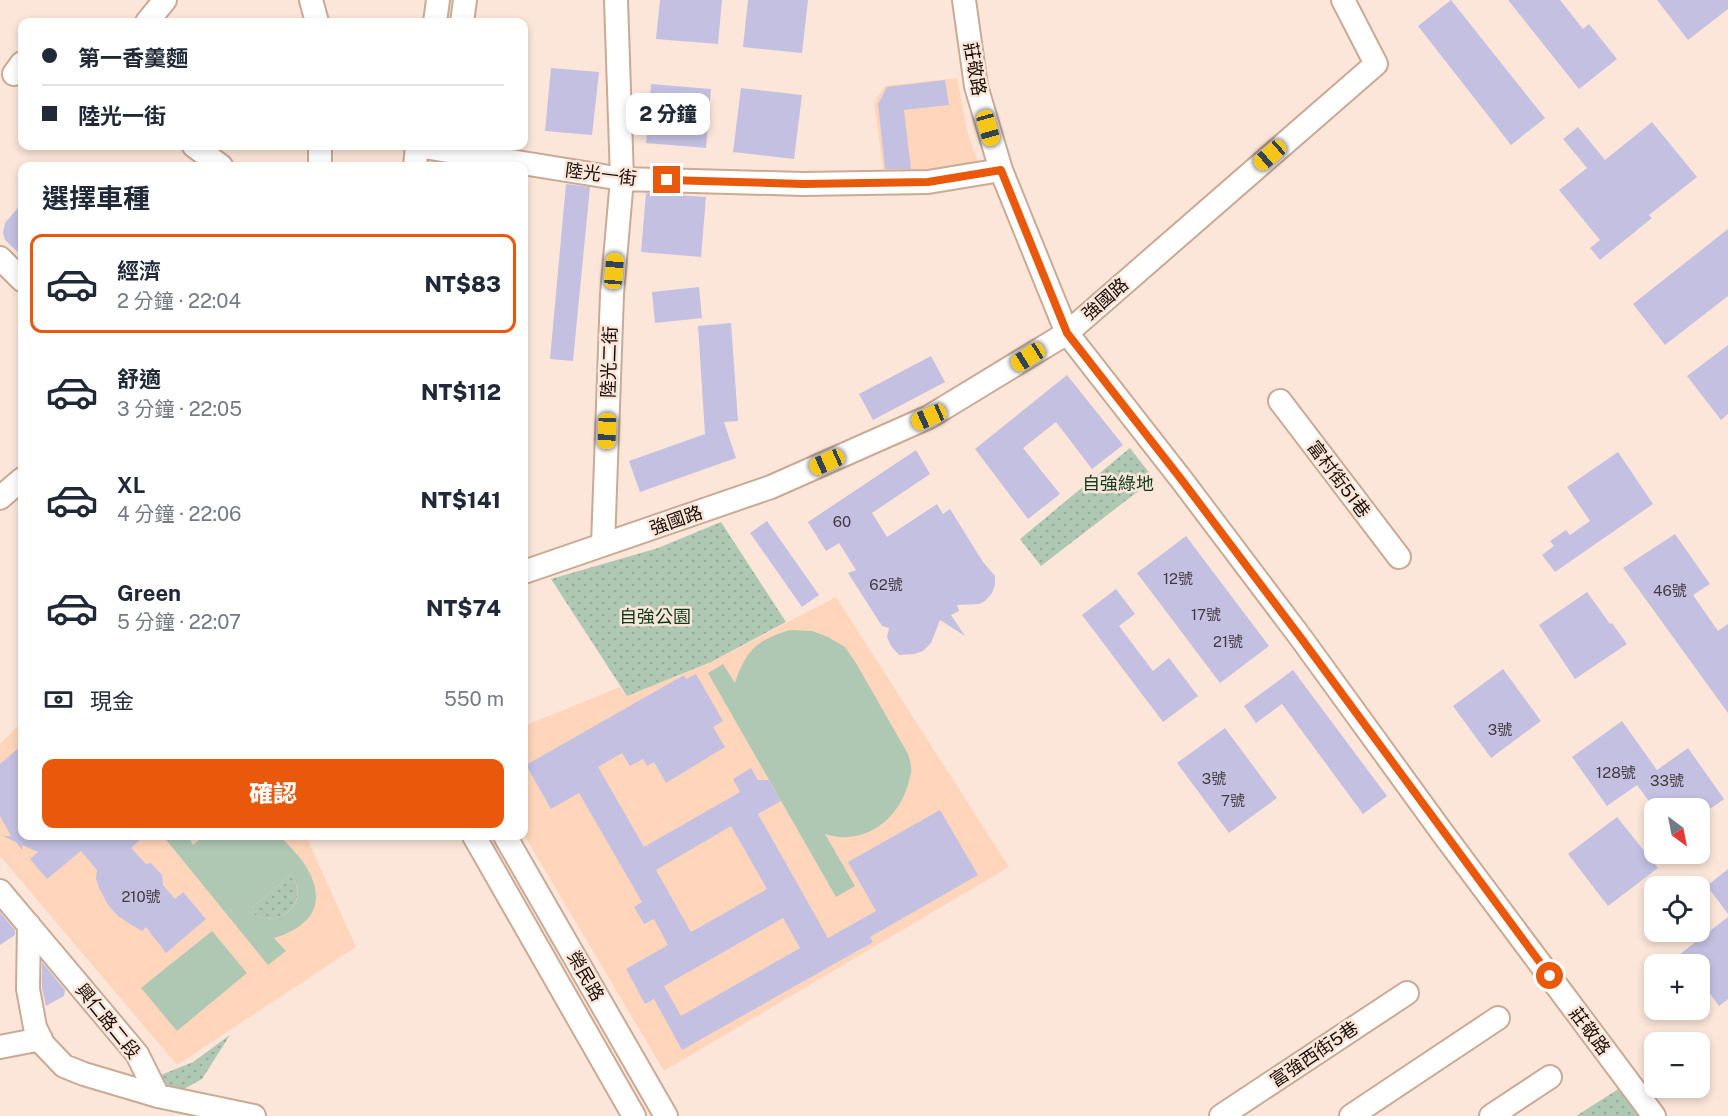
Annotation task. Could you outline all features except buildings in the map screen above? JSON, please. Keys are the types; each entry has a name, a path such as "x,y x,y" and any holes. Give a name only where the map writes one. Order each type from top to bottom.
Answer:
{"street":[{"path":"150,18 165,0"},
{"path":"311,0 316,18"},
{"path":"436,18 438,0"},
{"path":"463,18 465,0"},
{"name":"陸光二街","path":"603,545 612,294 622,179 616,0"},
{"name":"莊敬路","path":"964,0 976,86 1001,170 1067,333 1301,638 1444,835 1654,1116"},
{"name":"強國路","path":"528,571 771,487 929,417 1067,333 1376,64 1343,0"},
{"path":"199,150 216,162"},
{"name":"陸光一街","path":"443,154 500,162"},
{"name":"陸光一街","path":"528,166 622,179 803,184 928,182 1001,170"},
{"path":"0,258 18,276"},
{"name":"富村街51巷","path":"1280,401 1399,557"},
{"path":"0,498 18,482"},
{"name":"榮民路","path":"476,840 634,1116"},
{"name":"榮民路","path":"507,840 666,1116"},
{"name":"興仁路二段","path":"0,891 137,1054 157,1106"},
{"name":"興仁路二段","path":"29,925 28,989 35,1027 41,1040 64,1066 157,1106"},
{"name":"富強西街5巷","path":"1221,1116 1407,993"},
{"path":"1351,1116 1498,1018"},
{"path":"0,1047 41,1040"},
{"path":"1491,1116 1550,1077"},
{"path":"157,1106 254,1116"}],"shaded area":[{"path":"957,78 968,134 978,162 884,177 874,103 885,86"},
{"path":"836,597 1009,867 664,1071 527,840 528,724 620,687 627,696 711,662"},
{"path":"18,726 18,840 308,840 356,947 177,1065 0,856 0,744"}],"green space":[{"name":"自強綠地","path":"1130,448 1154,479 1041,566 1020,539"},
{"name":"自強公園","path":"721,522 786,622 711,662 627,696 551,579 658,548"},
{"path":"790,630 812,631 845,647 908,754 911,764 906,792 888,819 870,831 859,835 839,837 825,834 855,886 836,897 708,673 723,664 735,683 744,662 754,648 769,638"},
{"path":"166,840 190,840 193,845 199,840 284,840 307,868 316,893 312,913 306,921 297,928 274,938 286,951 268,965","holes":["291,875 297,886 298,896 288,912 280,916 259,917 248,911"]},
{"path":"291,875 297,896 288,912 269,918 259,917 248,911"},
{"path":"212,931 247,973 177,1031 141,988"},
{"path":"230,1035 202,1079 173,1095 161,1075 193,1062"},
{"path":"1620,1088 1640,1116 1576,1116"}],"route":[{"path":"667,180 803,184 928,182 1001,170 1067,333 1301,638 1550,976"}]}
